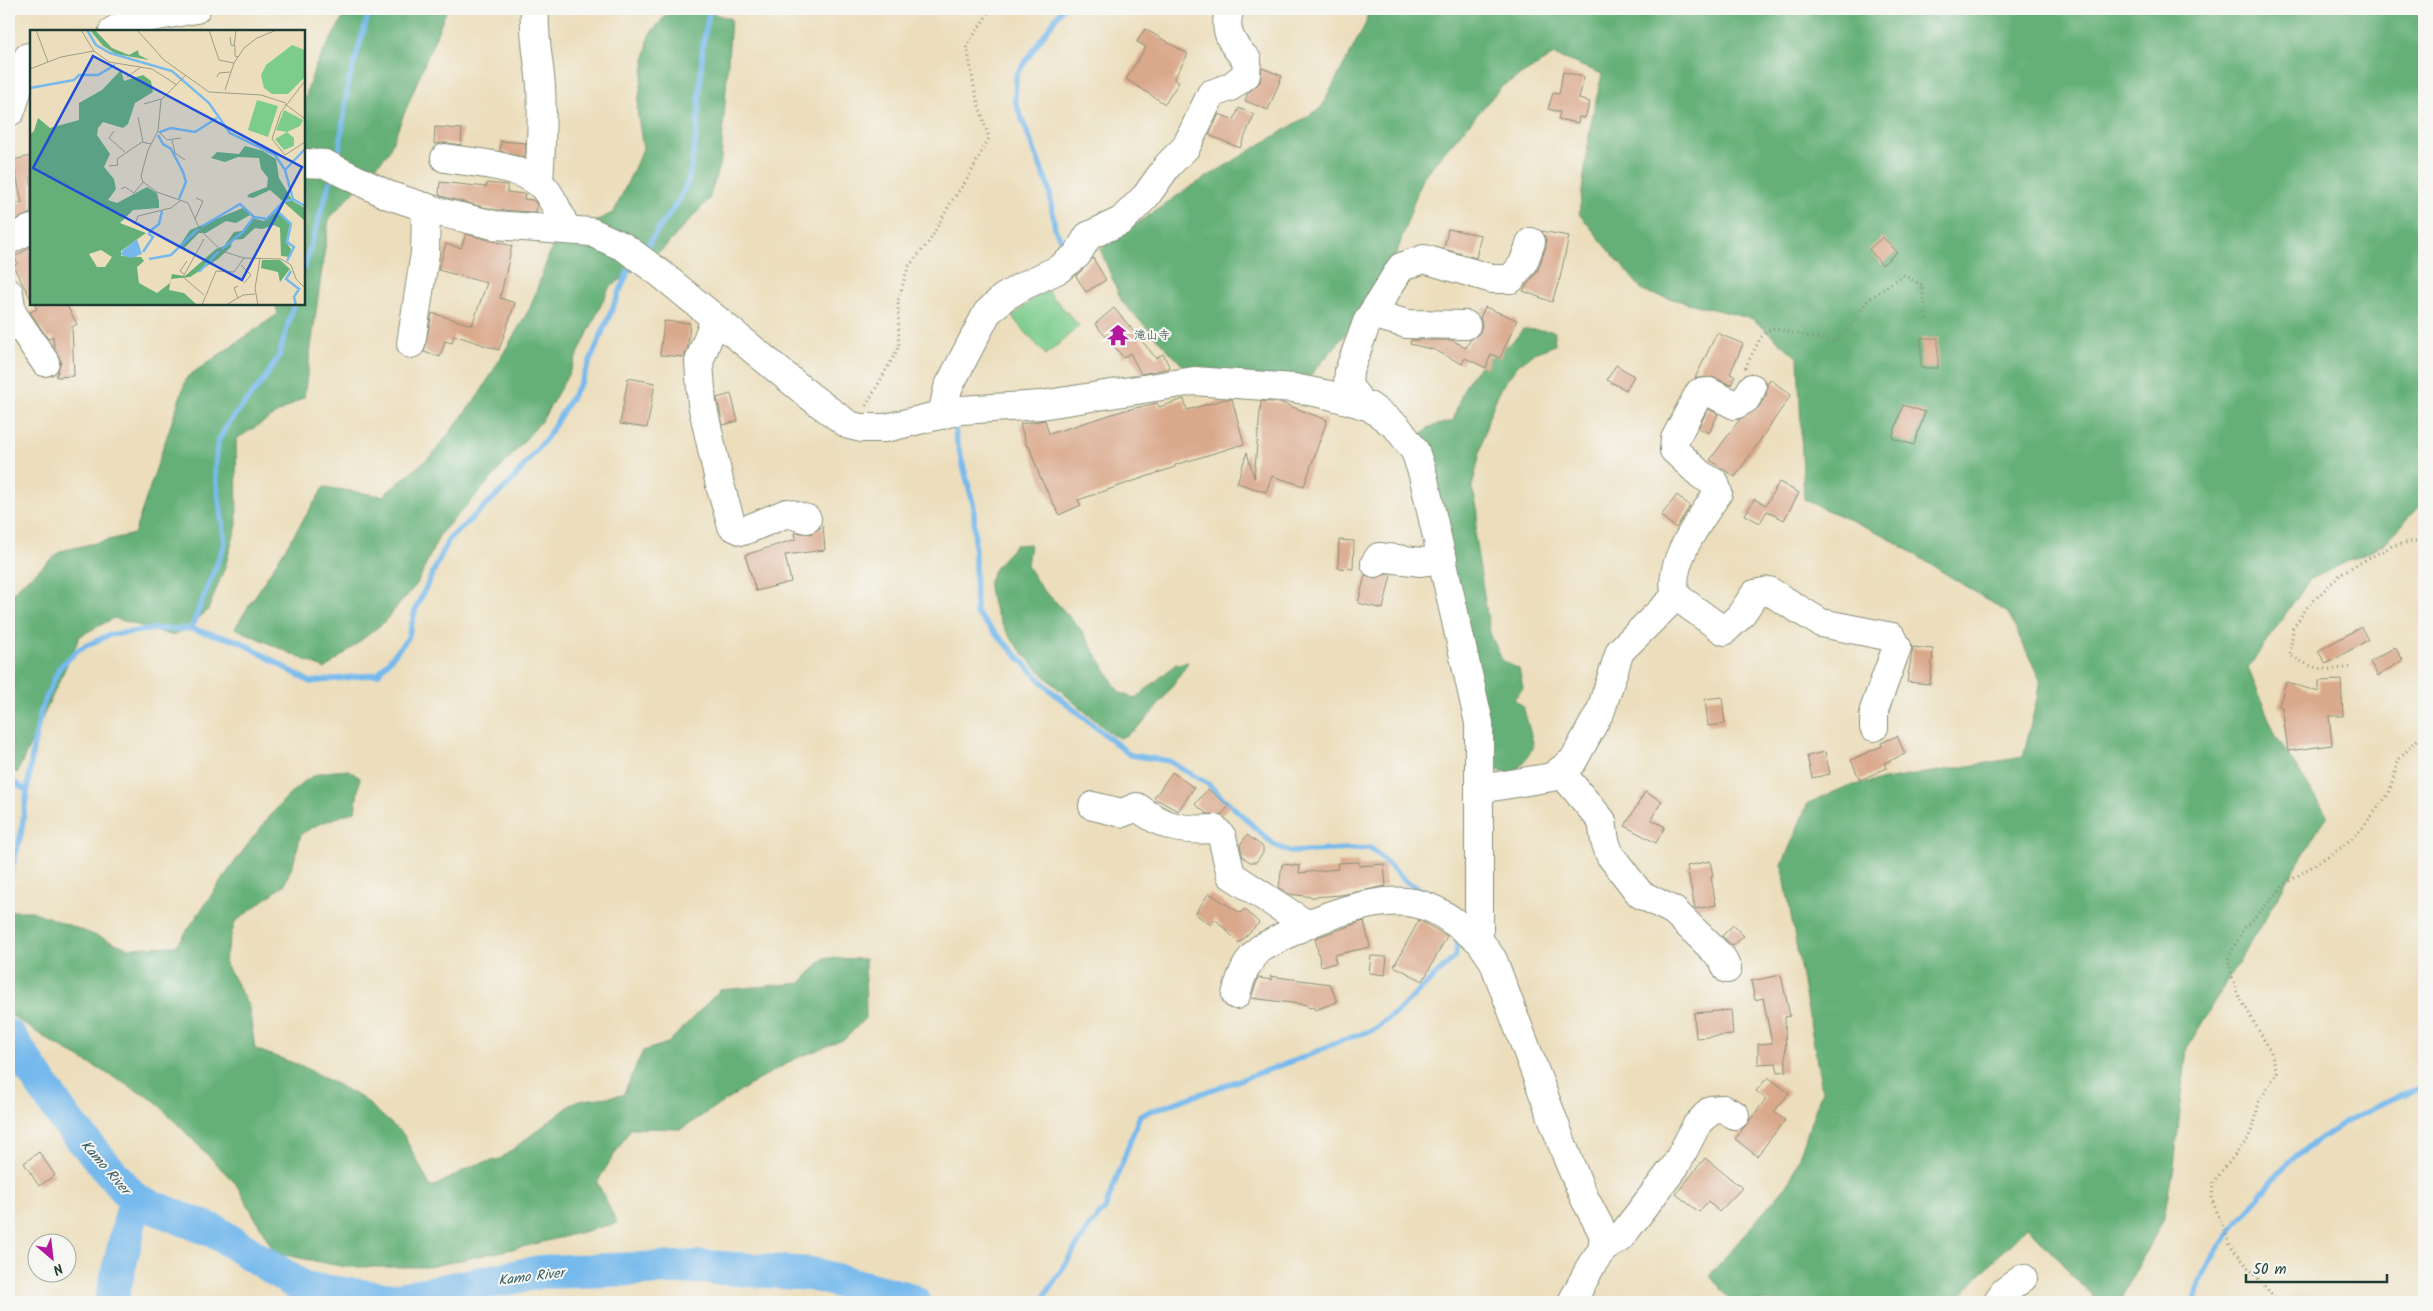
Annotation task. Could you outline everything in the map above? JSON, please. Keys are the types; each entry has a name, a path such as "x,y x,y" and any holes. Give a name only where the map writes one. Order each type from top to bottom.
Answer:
{"street":[{"path":"115,30 131,21 196,9"},
{"path":"535,9 534,30 541,84 542,131 539,184"},
{"path":"950,413 948,388 987,313 1002,298 1059,269 1077,255 1088,236 1121,222 1146,196 1168,165 1186,147 1211,94 1230,87 1246,75 1247,60 1231,43 1226,19 1230,9"},
{"path":"17,113 28,57"},
{"path":"445,158 510,170 539,184 550,199 566,230"},
{"path":"305,163 325,164 388,195 426,208 494,225 591,232 624,247 661,274 811,397 850,425 861,428 886,428 950,413 1041,405 1194,380 1294,388 1363,405 1397,426 1415,451 1443,559 1479,723 1479,940"},
{"path":"411,344 425,253 426,208"},
{"path":"9,240 30,230"},
{"path":"1363,405 1348,386 1349,371 1372,314 1400,268 1424,259 1494,279 1511,279 1523,264 1531,242"},
{"path":"9,293 12,313 45,362"},
{"path":"1372,314 1406,324 1466,326"},
{"path":"715,319 699,362 702,404 720,485 732,526 743,530 787,514 807,518"},
{"path":"1748,379 1746,399 1735,405 1709,392 1699,393 1675,439 1674,450 1701,475 1715,483 1718,493 1680,556 1674,588 1676,596 1724,631 1740,616 1755,594 1769,591 1821,623 1892,637 1897,647 1874,710 1874,727"},
{"path":"1375,563 1379,557 1421,562 1443,559"},
{"path":"1480,789 1552,777 1572,761 1601,710 1620,651 1676,596"},
{"path":"1560,771 1602,821 1605,841 1610,855 1640,894 1674,911 1722,958 1727,969"},
{"path":"1093,806 1122,812 1137,807 1153,819 1184,831 1215,829 1222,837 1231,875 1306,924"},
{"path":"1236,995 1242,971 1260,949 1306,924 1351,908 1400,901 1416,903 1442,913 1479,940 1493,960 1569,1162 1584,1199 1603,1233 1602,1249"},
{"path":"1572,1302 1602,1249 1620,1238 1676,1165 1696,1126 1711,1110 1723,1109 1735,1115"},
{"path":"1997,1302 2004,1292 2024,1278"}],"path":[{"path":"850,425 871,400 899,347 898,301 908,267 929,242 951,202 968,178 989,138 975,92 967,46 991,9"},
{"path":"1748,379 1761,337 1772,328 1833,342 1846,332 1868,300 1904,275 1922,286 1927,322"},
{"path":"2350,667 2331,671 2308,667 2290,655 2293,628 2308,606 2343,572 2392,546 2424,539"},
{"path":"2278,1302 2231,1247 2220,1225 2212,1200 2213,1182 2247,1140 2254,1125 2259,1102 2277,1072 2271,1052 2235,989 2228,960 2243,930 2285,884 2342,847 2360,830 2389,793 2399,759 2424,733"}],"green space":[{"path":"348,9 447,9 388,153 329,219 304,397 236,439 237,525 225,567 208,610 174,636 114,618 80,636 17,773 9,768 9,599 19,586 61,551 134,534 187,377 278,314 275,305 305,305 305,98 315,67"},
{"path":"671,9 699,9 731,19 721,159 709,199 664,248 609,288 569,373 543,419 440,534 417,584 383,623 325,669 235,628 324,487 383,496 433,454 480,393 530,308 553,244 614,212 643,149 637,109 649,35"},
{"path":"1368,9 2424,9 2424,502 2384,544 2309,580 2248,668 2276,736 2327,815 2187,1048 2174,1167 2165,1217 2119,1302 2098,1302 2027,1226 1954,1302 1732,1302 1710,1275 1791,1180 1822,1090 1782,865 1808,803 1848,786 2023,757 2041,682 2008,613 1884,535 1804,500 1798,358 1753,319 1644,292 1579,214 1591,123 1602,74 1554,55 1501,87 1422,178 1385,288 1310,376 1248,376 1187,370 1122,302 1100,249 1187,189 1321,108 1366,23"},
{"path":"1045,288 1079,326 1046,355 1012,317"},
{"path":"1523,329 1554,331 1555,345 1535,353 1519,364 1500,389 1488,419 1472,487 1478,512 1475,538 1490,633 1502,660 1519,669 1523,688 1514,699 1523,706 1534,746 1524,762 1513,774 1496,769 1419,439 1429,427 1453,421 1462,394 1472,375 1512,342"},
{"path":"1030,544 1027,566 1042,589 1082,631 1119,692 1135,699 1176,664 1188,662 1167,694 1150,715 1130,733 1120,738 1111,734 1041,672 1009,636 998,617 989,590 991,577 996,567 1015,545"},
{"path":"348,770 360,778 355,811 319,824 301,834 294,861 284,885 235,922 224,961 249,1007 255,1049 302,1066 362,1098 403,1134 431,1188 474,1165 500,1159 576,1101 623,1095 643,1051 668,1043 720,990 801,983 824,958 865,959 866,1017 845,1039 795,1059 761,1078 681,1129 631,1128 597,1182 617,1223 531,1245 428,1267 345,1267 275,1253 236,1184 155,1101 50,1041 9,1014 9,911 32,911 128,948 176,946 263,824 284,801 302,783 318,774"}],"building":[{"path":"1145,29 1188,54 1174,79 1179,82 1165,104 1126,79 1146,47 1137,42"},
{"path":"1262,68 1282,76 1268,110 1245,101 1248,93 1260,82"},
{"path":"1563,72 1584,77 1579,99 1590,102 1585,118 1579,117 1578,123 1558,119 1560,112 1548,109 1553,93 1559,94"},
{"path":"1239,108 1254,115 1240,148 1209,135 1219,114 1234,120"},
{"path":"435,127 462,129 461,145 434,144"},
{"path":"501,141 526,143 525,158 500,151"},
{"path":"30,156 30,213 9,223 9,203 22,203 13,160"},
{"path":"440,182 486,187 487,183 507,185 507,192 525,194 524,199 533,200 537,204 536,212 496,210 447,198 439,195"},
{"path":"1448,229 1481,235 1476,258 1444,249"},
{"path":"1541,231 1569,236 1560,278 1552,302 1523,291 1538,270 1546,247 1546,239"},
{"path":"466,234 512,246 500,298 515,303 499,350 454,335 452,343 445,341 440,357 424,352 432,313 472,325 487,283 438,270 446,244 461,248"},
{"path":"1883,237 1897,252 1882,265 1869,249"},
{"path":"30,248 30,297 13,266 18,263 14,257"},
{"path":"1093,258 1106,280 1086,292 1076,276"},
{"path":"35,305 67,305 77,324 72,327 74,376 56,377 61,361 54,347 53,336 48,339 30,312 37,309"},
{"path":"1485,307 1517,320 1500,358 1491,354 1486,368 1465,358 1462,364 1435,350 1410,344 1411,340 1452,340 1466,348 1470,340 1480,333 1482,325 1480,318"},
{"path":"1114,308 1156,358 1163,354 1170,368 1141,374 1130,353 1124,358 1095,324"},
{"path":"664,321 690,323 688,347 684,357 660,355"},
{"path":"1717,333 1743,344 1730,374 1735,376 1731,385 1715,378 1695,378"},
{"path":"1921,338 1938,338 1938,368 1921,368"},
{"path":"1616,365 1634,376 1626,390 1607,380"},
{"path":"628,378 655,383 647,428 620,424"},
{"path":"1770,379 1791,395 1735,477 1710,460 1740,419 1759,407 1766,395 1767,384"},
{"path":"731,394 738,421 723,425 717,398"},
{"path":"1184,399 1187,410 1232,399 1244,444 1175,465 1175,467 1078,500 1081,505 1059,515 1040,477 1029,446 1027,447 1020,424 1045,420 1049,434 1122,411 1157,403 1159,407"},
{"path":"1261,401 1282,403 1327,420 1304,486 1272,476 1266,492 1237,483 1247,452 1254,478"},
{"path":"1903,405 1925,412 1914,445 1892,438"},
{"path":"1708,409 1718,414 1709,433 1698,428"},
{"path":"1779,482 1799,493 1784,520 1767,511 1760,523 1745,515 1754,499 1766,505"},
{"path":"1677,495 1690,506 1676,528 1661,516"},
{"path":"823,526 825,550 785,555 791,582 756,591 745,555 796,539 795,532 810,534"},
{"path":"1339,540 1354,541 1353,569 1338,568"},
{"path":"1386,574 1391,575 1383,609 1358,603 1365,575 1374,579"},
{"path":"2361,627 2368,640 2326,664 2318,651"},
{"path":"1913,647 1933,649 1930,684 1907,682"},
{"path":"2395,647 2403,660 2378,676 2370,662"},
{"path":"2341,680 2343,716 2329,716 2332,745 2288,751 2282,707 2279,706 2286,682 2319,692 2319,681"},
{"path":"1722,697 1725,724 1708,726 1705,699"},
{"path":"1897,736 1905,754 1884,763 1887,768 1860,780 1851,760 1882,746 1881,743"},
{"path":"1825,752 1830,774 1812,778 1807,756"},
{"path":"1172,772 1194,788 1178,811 1154,798"},
{"path":"1208,789 1229,806 1221,815 1207,814 1195,804"},
{"path":"1645,792 1662,801 1651,819 1665,827 1656,843 1625,826"},
{"path":"1247,835 1263,847 1263,853 1256,862 1250,862 1243,857 1240,845"},
{"path":"1710,861 1716,905 1695,909 1687,866"},
{"path":"1359,862 1359,866 1384,864 1386,886 1341,895 1313,897 1289,894 1279,888 1282,864 1300,866 1299,873 1338,869 1337,863"},
{"path":"1209,893 1240,913 1245,909 1259,923 1239,943 1215,919 1211,925 1195,914"},
{"path":"1419,920 1447,936 1423,981 1394,966"},
{"path":"1364,921 1370,947 1334,955 1336,963 1321,966 1315,938"},
{"path":"1733,925 1744,936 1733,946 1722,936"},
{"path":"1371,956 1387,957 1385,975 1369,973"},
{"path":"1781,975 1790,1016 1785,1017 1786,1071 1778,1072 1776,1063 1758,1064 1758,1044 1772,1043 1763,998 1755,1000 1751,981"},
{"path":"1270,976 1330,984 1337,1002 1315,1010 1307,1005 1251,998 1258,978 1273,980"},
{"path":"1731,1010 1733,1035 1696,1038 1694,1013"},
{"path":"1768,1077 1789,1093 1774,1112 1785,1120 1757,1156 1735,1139 1766,1099 1756,1091"},
{"path":"39,1152 55,1175 39,1186 24,1163"},
{"path":"1705,1158 1742,1188 1719,1212 1708,1201 1699,1212 1676,1194"}],"waterway":[{"path":"339,153 348,84 370,9"},
{"path":"644,250 678,202 689,179 697,132 703,43 710,9"},
{"path":"1062,9 1016,75 1015,101 1049,188 1055,229 1064,246"},
{"path":"305,265 331,179"},
{"path":"9,880 21,834 33,748 42,707 59,668 79,649 109,635 154,629 191,629 239,641 310,682 378,674 408,638 416,608 449,539 510,483 548,436 582,380 630,267"},
{"path":"191,629 225,543 215,469 218,441 230,421 263,381 279,356 294,305"},
{"path":"954,419 956,438 974,507 976,613 1050,690 1130,755 1169,761 1208,784 1273,844 1290,852 1371,848 1407,882 1430,895"},
{"path":"9,779 27,791"},
{"path":"1041,1302 1089,1227 1105,1209 1140,1115 1302,1058 1337,1042 1373,1030 1398,1011 1455,957 1459,935"},
{"name":"Kamo River","path":"9,1036 65,1119 135,1200 216,1232 305,1289 394,1300 540,1272 706,1267 811,1274 914,1302"},
{"path":"2195,1302 2206,1270 2224,1241 2291,1160 2325,1136 2373,1107 2424,1087"},
{"path":"111,1302 135,1200"}],"place":[{"name":"滝山寺","path":"1118,335"}]}
